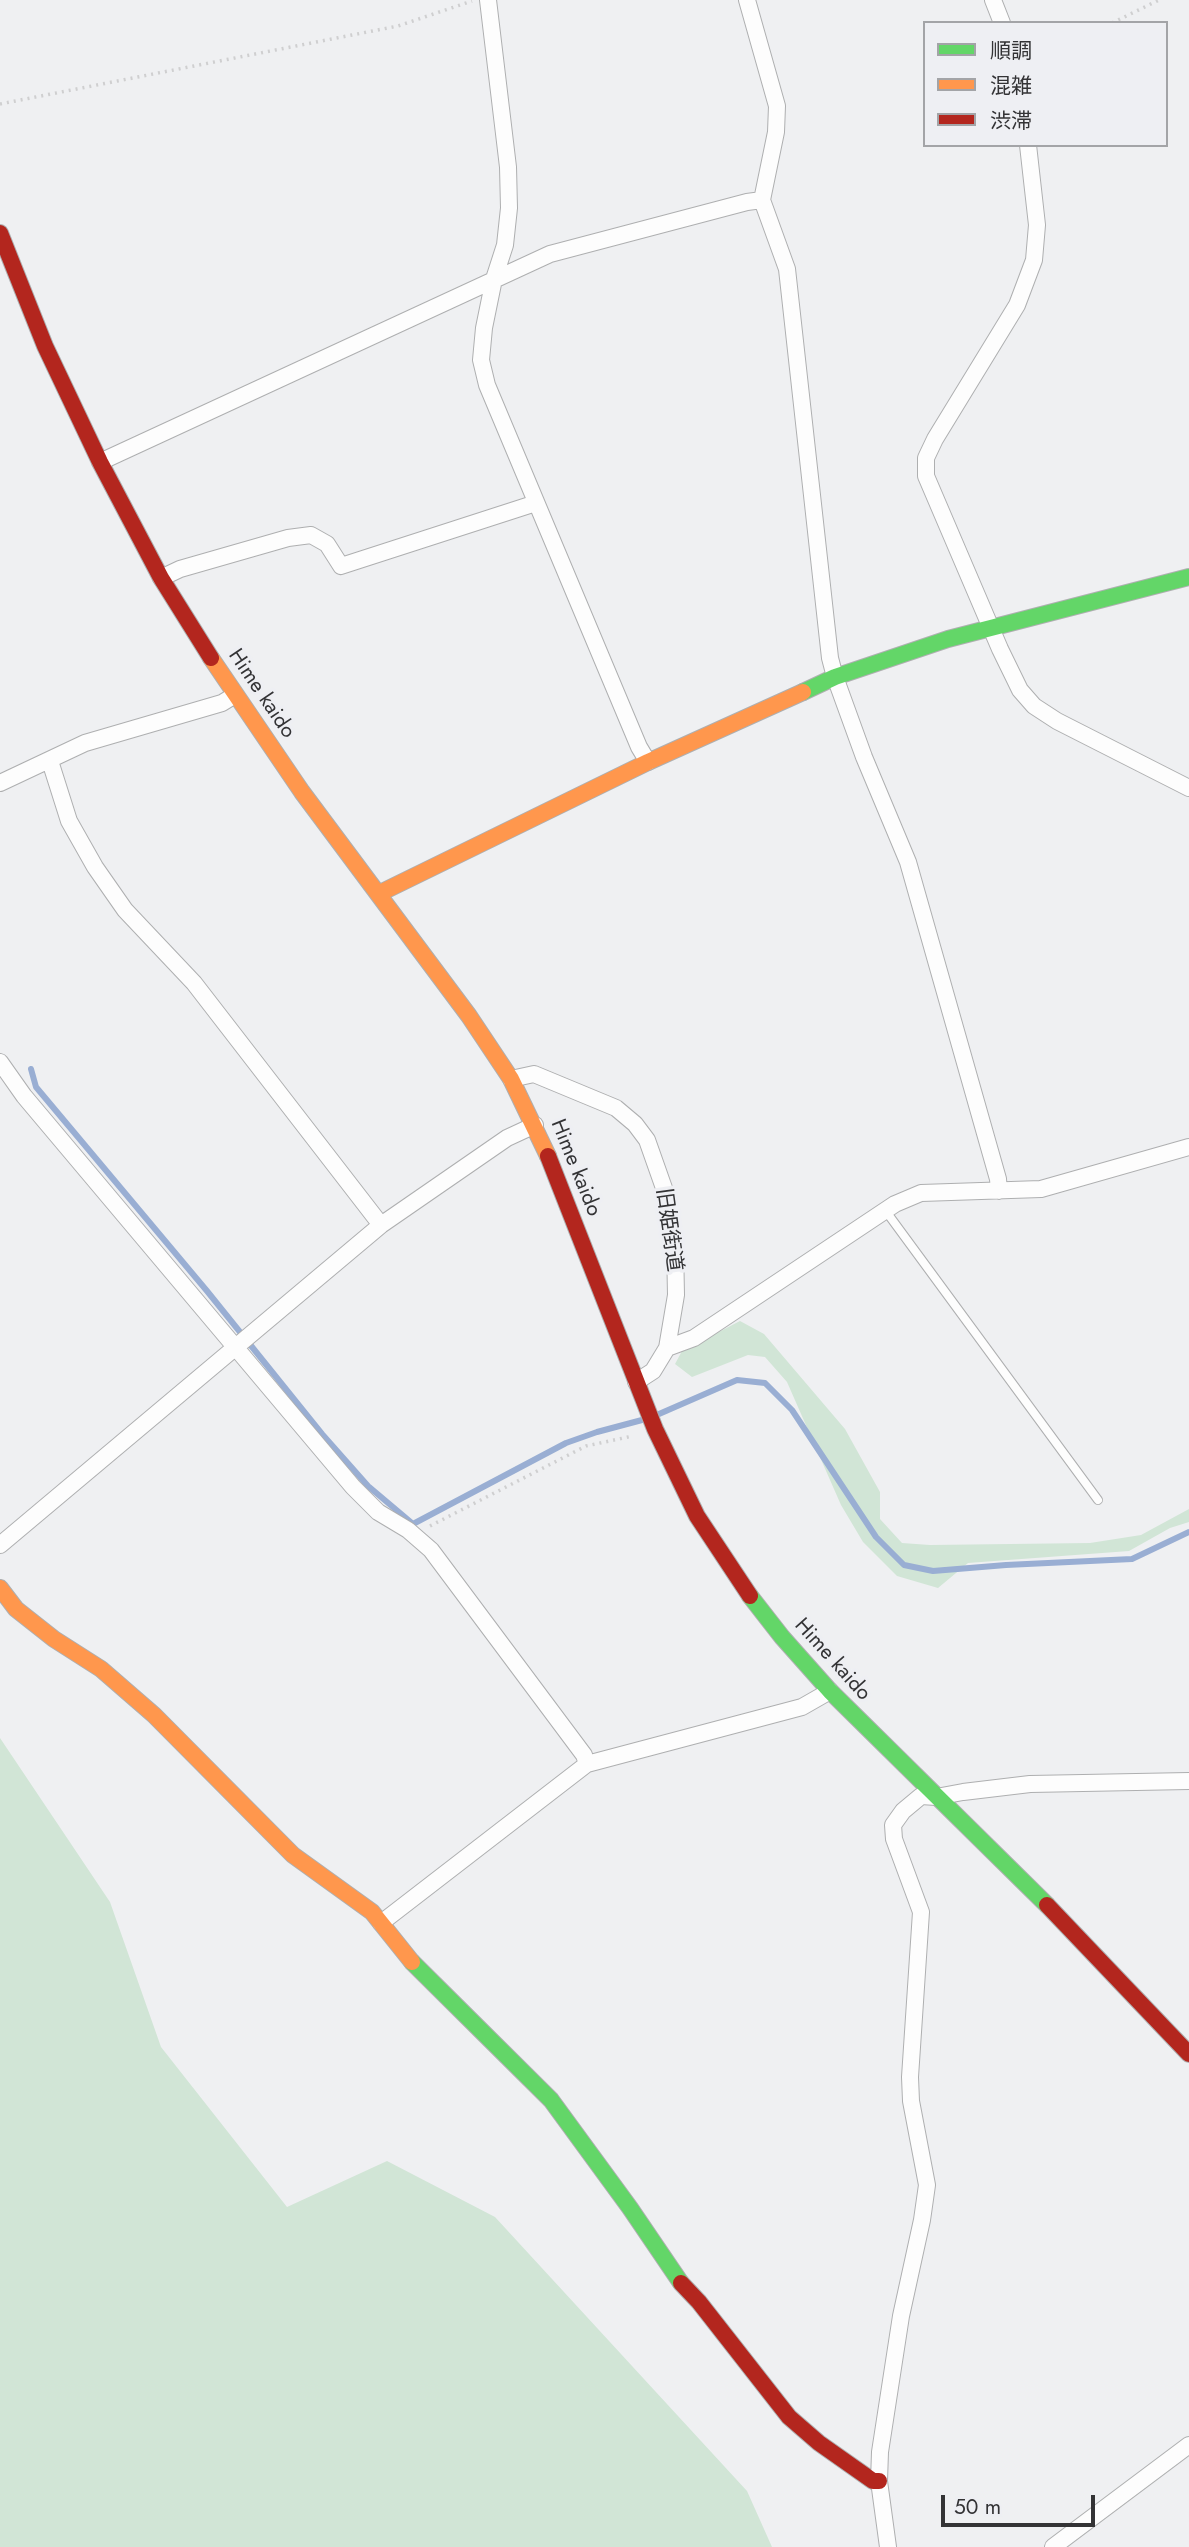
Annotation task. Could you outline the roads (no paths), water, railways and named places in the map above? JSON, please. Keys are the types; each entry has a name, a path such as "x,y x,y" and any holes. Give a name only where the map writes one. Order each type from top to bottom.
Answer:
{"main road":[{"name":"Hime kaido","path":"0,233 45,346 100,461 161,578 235,695 302,792 469,1016 511,1079 552,1163 651,1420 697,1516 738,1580 782,1637 830,1691 1085,1941 1189,2054"},
{"path":"378,894 648,762 835,677 948,639 1189,578"},
{"path":"0,1588 16,1609 54,1639 101,1669 154,1715 293,1854 372,1912 402,1952 524,2071 551,2101 630,2208 675,2277 699,2302 789,2417 819,2443 873,2481 879,2481"}],"street":[{"path":"488,0 508,167 509,208 505,245 494,279 484,328 481,360 487,385 639,747 648,762"},
{"path":"747,0 777,106 776,132 762,200 787,269 835,677 864,757 908,862 998,1179 999,1191"},
{"path":"993,0 1001,21"},
{"path":"1028,147 1037,225 1034,260 1017,305 935,439 926,458 926,475 1020,690 1034,706 1057,721 1189,788"},
{"path":"100,461 550,254 747,201 762,200"},
{"path":"161,578 180,569 311,535 327,544 341,566 537,503"},
{"path":"0,783 85,743 222,703 235,695"},
{"path":"50,761 69,821 95,867 125,909 194,983 381,1225"},
{"path":"0,1062 24,1096 243,1342 353,1488 378,1512 416,1538 439,1561 584,1755 587,1764"},
{"name":"旧姫街道","path":"511,1079 534,1074 616,1108 635,1124 647,1140 666,1191 675,1245 676,1296 667,1348 653,1371 636,1382"},
{"path":"0,1545 381,1225 507,1138 535,1125"},
{"path":"667,1348 694,1338 885,1210 921,1192 1041,1189 1189,1147"},
{"path":"381,1923 587,1764 802,1707 830,1691"},
{"path":"888,2547 879,2481 880,2452 927,2185 911,2101 910,2077 921,1912 894,1839 893,1825 903,1811 921,1796 936,1797 1030,1784 1189,1781"},
{"path":"1053,2547 1189,2445"}],"lane":[{"path":"885,1210 1098,1500"}],"waterway":[{"path":"31,1069 36,1087 207,1291 322,1434 368,1486 413,1524 566,1443 642,1420"},
{"path":"659,1414 737,1380 765,1383 792,1410 876,1537 904,1565 933,1571 1132,1559 1189,1532"}]}
